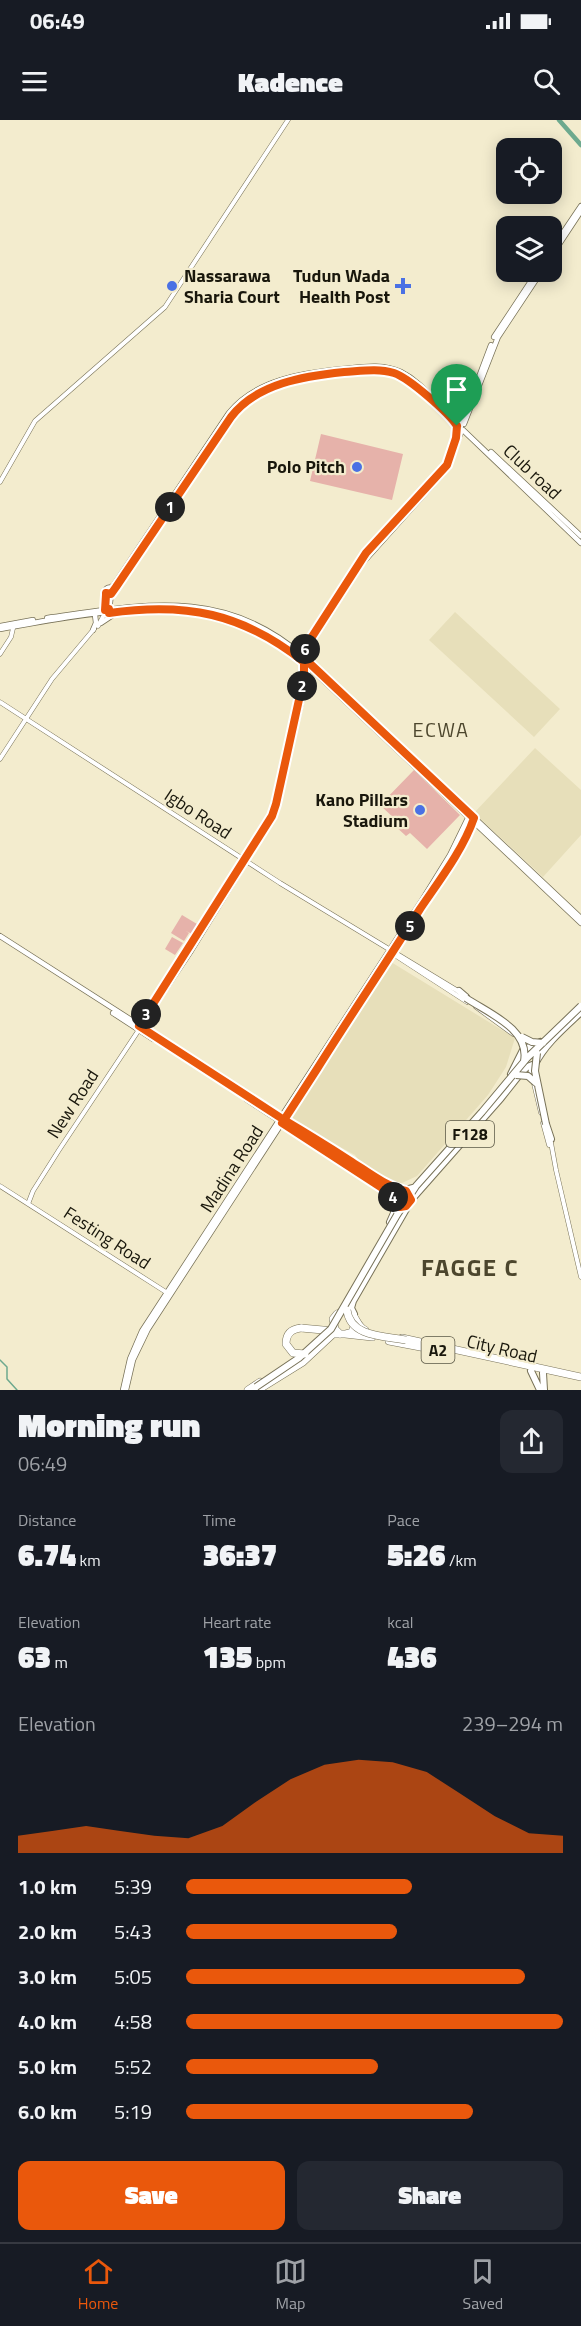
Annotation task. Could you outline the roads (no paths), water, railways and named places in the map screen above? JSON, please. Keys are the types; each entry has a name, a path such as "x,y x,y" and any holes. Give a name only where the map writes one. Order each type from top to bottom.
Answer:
{"highway":[{"path":"345,1310 351,1313 355,1329 333,1334 303,1362 254,1389 303,1353 326,1331 335,1315 345,1310"},
{"path":"351,1313 351,1324 359,1330 408,1340"},
{"name":"City Road","path":"351,1313 360,1327 365,1330 581,1377"},
{"path":"335,1315 333,1323 341,1333"},
{"name":"City Road","path":"304,1354 293,1353 286,1344 288,1334 294,1329 364,1335 581,1382"}],"main road":[{"path":"562,234 581,206"},
{"path":"562,240 581,212"},
{"path":"461,426 498,337 533,282"},
{"path":"107,611 110,591 237,409 246,401 300,378 382,370 407,379 420,387 581,543"},
{"name":"Club road","path":"461,426 581,536"},
{"path":"0,627 159,604 183,605 228,616 262,629 306,661 581,923"},
{"path":"13,625 95,615 107,611 137,609 173,609 228,616"},
{"path":"95,615 97,626 118,611"},
{"path":"471,818 581,918"},
{"name":"Madina Road","path":"124,1390 140,1344 169,1294 453,857 471,818"},
{"path":"0,937 138,1029 346,1161 395,1190 405,1191 416,1186"},
{"path":"458,993 507,1024 528,1041 543,1043"},
{"path":"466,998 516,1032 535,1071 545,1124"},
{"path":"528,1048 545,1038 581,1007"},
{"path":"254,1389 301,1360 351,1313 387,1236 418,1187 491,1106 543,1043 581,1007"},
{"path":"254,1389 324,1337 339,1317 396,1215 416,1186 581,1007"},
{"path":"528,1048 536,1049 530,1061"},
{"name":"F128","path":"351,1313 353,1301 410,1202 530,1061 528,1048"},
{"name":"F128","path":"335,1315 390,1221 394,1199 401,1190 420,1178 530,1061"},
{"path":"516,1075 525,1075 534,1080 549,1139"},
{"path":"336,1155 401,1190 409,1192 410,1202 400,1207 385,1190 336,1155"},
{"path":"346,1161 393,1193 398,1204 396,1215"},
{"path":"531,1371 542,1390"},
{"path":"542,1390 543,1373"}],"street":[{"path":"0,482 31,428 163,311 290,120"},
{"name":"New Road","path":"28,1204 33,1191 247,861 275,812 308,651 312,642 363,563 448,465 461,426"},
{"path":"0,759 56,675 107,611"},
{"path":"0,650 13,625"},
{"path":"0,654 11,637 13,625"},
{"name":"Igbo Road","path":"0,702 247,861 513,1027 524,1036 528,1048"},
{"name":"Igbo Road","path":"458,993 510,1031 528,1048"},
{"path":"530,1061 581,1277"},
{"name":"Festing Road","path":"0,1186 169,1294"},
{"name":"New Road","path":"21,1199 33,1191"}],"waterway":[{"path":"559,120 581,145"},
{"path":"0,1360 7,1367 7,1379 17,1390"}],"place":[{"name":"Nassarawa Sharia Court","path":"172,286"},
{"name":"Tudun Wada Health Post","path":"403,286"},
{"name":"Polo Pitch","path":"357,467"},
{"name":"Kano Pillars Stadium","path":"420,810"}],"district":[{"name":"ECWA","path":"441,730"},
{"name":"FAGGE C","path":"470,1268"}]}
